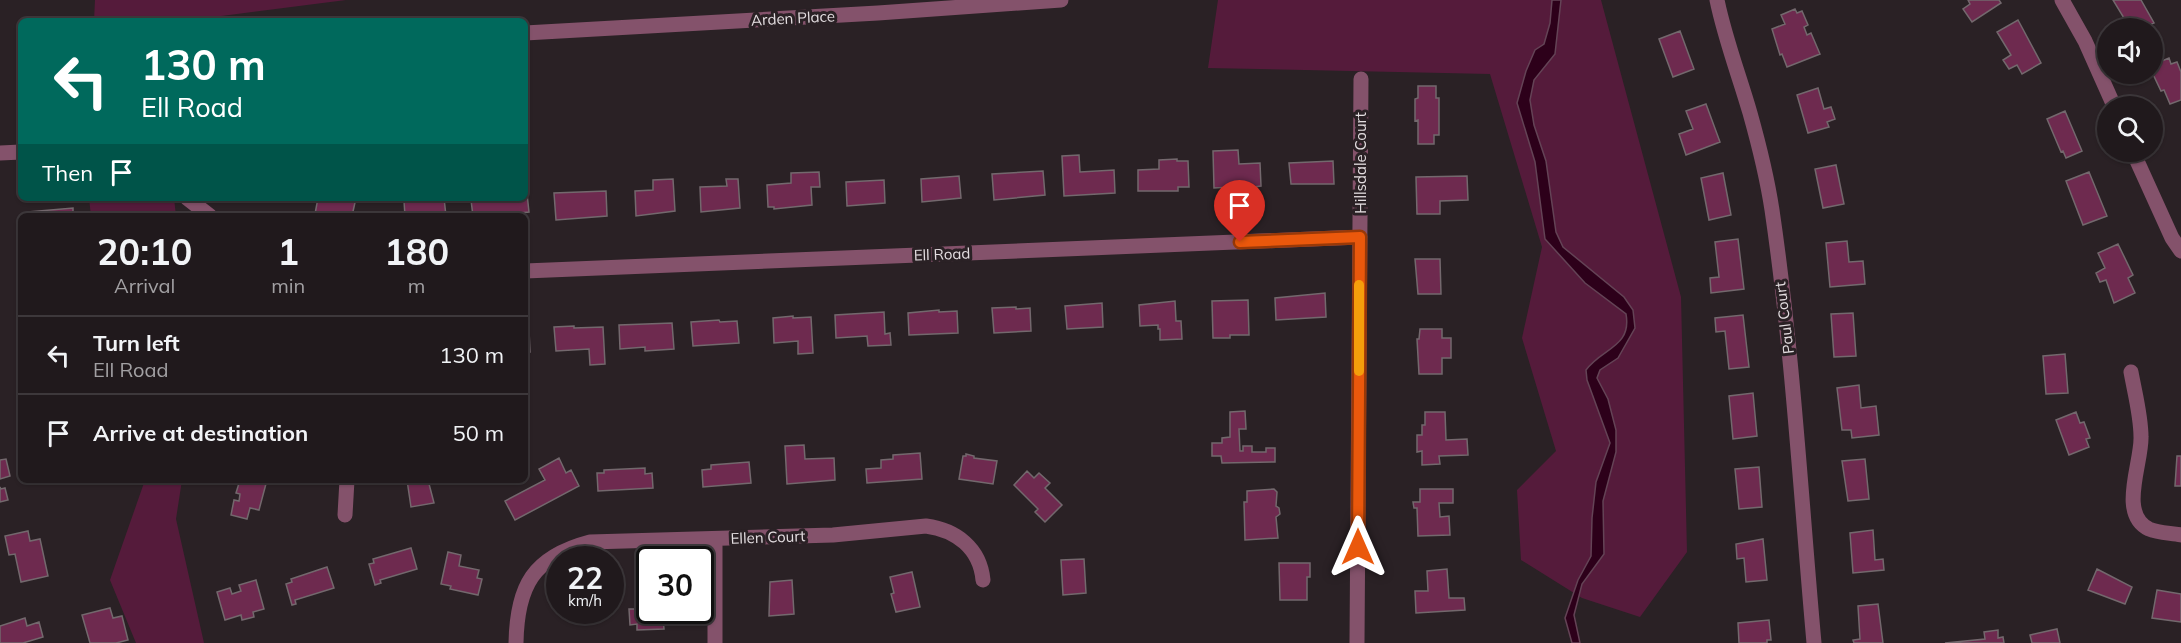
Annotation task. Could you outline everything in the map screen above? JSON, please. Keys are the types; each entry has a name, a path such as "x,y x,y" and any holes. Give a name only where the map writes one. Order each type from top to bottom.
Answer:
{"street":[{"name":"Arden Place","path":"528,33 831,16 1061,0"},
{"name":"Paul Court","path":"1717,0 1721,23 1750,112 1763,161 1772,210 1789,361 1814,643"},
{"path":"2062,0 2085,41 2110,96"},
{"name":"Hillsdale Court","path":"1357,643 1360,79"},
{"path":"0,153 18,152"},
{"path":"2138,162 2172,238 2181,251"},
{"path":"192,201 206,213"},
{"name":"Ell Road","path":"528,271 1360,237"},
{"path":"2131,372 2141,438 2140,460 2132,490 2136,516 2142,525 2150,530 2181,535"},
{"path":"345,515 347,483"},
{"name":"Ellen Court","path":"516,643 517,615 521,598 534,575 553,556 590,542 833,535 926,526 941,528 957,535 970,546 978,560 983,580"},
{"path":"715,643 716,539"}],"shaded area":[{"path":"95,0 346,0 206,18 94,18"},
{"path":"1218,0 1601,0 1681,297 1687,552 1640,617 1582,598 1521,560 1517,490 1556,451 1522,338 1542,247 1490,74 1208,68"},
{"path":"1552,0 1561,0 1555,54 1534,80 1530,100 1534,125 1546,161 1556,232 1563,247 1624,297 1633,310 1635,328 1618,358 1600,370 1597,378 1608,399 1616,430 1616,452 1603,501 1604,554 1582,584 1574,615 1580,643 1572,643 1565,618 1578,580 1591,556 1596,482 1610,443 1587,380 1586,370 1620,340 1625,334 1627,325 1626,314 1585,283 1545,239 1535,162 1517,103 1535,50 1544,44 1550,23"},
{"path":"89,201 174,201 176,213 91,213"},
{"path":"144,483 182,483 176,519 204,643 136,643 110,580"}],"building":[{"path":"1968,0 1999,0 2001,3 1972,22 1963,9 1970,4"},
{"path":"2113,0 2141,0 2151,18 2124,18"},
{"path":"1795,9 1797,13 1802,11 1808,25 1804,27 1807,35 1811,33 1820,54 1787,67 1782,54 1780,55 1772,29 1785,24 1781,15"},
{"path":"2018,20 2041,63 2022,74 2017,65 2009,69 2003,60 2011,55 1997,32"},
{"path":"1680,31 1694,69 1673,77 1659,39"},
{"path":"2169,58 2171,64 2177,62 2181,72 2181,100 2170,104 2164,90 2161,91 2158,84 2163,84 2163,60"},
{"path":"1418,86 1436,86 1436,98 1439,98 1439,135 1434,135 1434,144 1418,144 1415,99 1418,98"},
{"path":"1818,88 1824,109 1831,107 1835,119 1827,122 1829,127 1808,133 1797,95"},
{"path":"1706,104 1720,142 1686,155 1679,134 1693,129 1686,111"},
{"path":"2065,111 2082,151 2066,158 2063,151 2061,152 2047,119"},
{"path":"1238,150 1239,164 1260,163 1261,186 1230,190 1230,187 1214,188 1213,151"},
{"path":"1079,155 1080,172 1114,170 1115,193 1064,196 1062,156"},
{"path":"1177,159 1177,161 1188,161 1189,187 1178,187 1178,191 1138,191 1138,170 1159,169 1159,160"},
{"path":"1333,161 1334,184 1291,184 1289,163"},
{"path":"1836,165 1844,204 1823,208 1815,169"},
{"path":"1043,171 1045,195 994,200 992,174"},
{"path":"819,172 820,187 811,187 812,205 774,209 774,207 768,207 767,185 791,183 791,173"},
{"path":"2089,172 2107,216 2083,225 2066,181"},
{"path":"1723,173 1731,215 1709,220 1701,178"},
{"path":"959,176 961,198 922,202 921,179"},
{"path":"1467,176 1468,200 1440,201 1440,214 1417,214 1416,177"},
{"path":"673,179 675,211 636,216 635,191 653,190 653,180"},
{"path":"726,179 738,179 740,208 701,212 700,187 727,186"},
{"path":"884,180 885,203 847,206 846,182"},
{"path":"606,191 607,216 556,220 554,193"},
{"path":"317,201 355,201 353,213 315,213"},
{"path":"404,201 444,201 446,213 405,213"},
{"path":"471,201 528,201 529,212 473,213"},
{"path":"73,208 73,213 28,212"},
{"path":"1738,239 1744,289 1711,293 1710,278 1719,277 1715,242"},
{"path":"1847,241 1849,262 1863,261 1865,284 1830,287 1826,243"},
{"path":"2118,244 2133,275 2128,278 2135,293 2114,303 2106,280 2100,282 2096,273 2105,268 2098,253"},
{"path":"1415,259 1440,259 1441,294 1418,294"},
{"path":"1325,293 1326,317 1276,320 1275,298"},
{"path":"1248,300 1249,335 1213,338 1212,301"},
{"path":"1175,301 1176,321 1181,321 1182,339 1160,340 1158,325 1140,326 1139,305"},
{"path":"1102,303 1103,327 1067,329 1065,306"},
{"path":"1016,307 1016,309 1030,308 1031,331 994,333 992,308"},
{"path":"939,310 939,312 957,311 958,333 909,335 908,313"},
{"path":"884,312 885,334 890,333 891,345 868,346 867,336 836,338 835,315"},
{"path":"1853,313 1856,356 1834,357 1831,314"},
{"path":"1743,315 1749,367 1729,369 1725,331 1716,332 1715,318"},
{"path":"793,316 793,318 811,317 813,353 798,354 798,341 774,343 773,318"},
{"path":"719,320 720,322 737,321 739,343 693,346 691,322"},
{"path":"672,323 674,349 645,351 645,347 620,349 619,325"},
{"path":"574,326 574,328 603,327 605,364 590,365 589,349 556,351 554,327"},
{"path":"1420,329 1442,329 1442,338 1451,338 1451,358 1442,358 1442,374 1419,374 1417,339 1419,339"},
{"path":"528,330 529,330 530,352 528,352"},
{"path":"2065,354 2068,393 2046,394 2043,356"},
{"path":"1859,385 1861,408 1876,406 1879,435 1852,438 1851,430 1842,430 1837,388"},
{"path":"1753,393 1757,436 1733,439 1729,396"},
{"path":"1245,411 1246,429 1239,429 1240,451 1243,451 1243,446 1252,446 1252,452 1266,452 1266,448 1275,448 1275,462 1222,463 1221,456 1212,456 1212,443 1222,443 1222,438 1230,437 1230,412"},
{"path":"1425,412 1445,412 1446,440 1467,439 1468,455 1439,456 1440,464 1422,465 1422,451 1417,452 1417,435 1422,435"},
{"path":"2076,412 2080,423 2084,422 2090,438 2086,439 2089,447 2069,455 2056,420"},
{"path":"804,445 805,459 834,458 835,480 787,484 785,446"},
{"path":"920,453 922,479 867,483 866,469 881,468 881,460 893,459 893,455"},
{"path":"966,454 974,458 997,461 993,484 959,479 963,456"},
{"path":"2177,456 2181,456 2181,486 2175,486"},
{"path":"559,458 566,473 571,470 579,486 515,520 505,501 545,480 539,469"},
{"path":"6,459 10,476 0,479 0,460"},
{"path":"1865,459 1869,499 1848,501 1842,461"},
{"path":"749,462 751,483 703,487 702,470 711,469 711,465"},
{"path":"1759,467 1762,507 1739,509 1735,469"},
{"path":"645,468 645,474 652,473 653,488 598,491 597,473 604,473 604,470"},
{"path":"1027,471 1034,478 1039,473 1050,483 1045,488 1062,505 1045,522 1035,512 1038,509 1014,485"},
{"path":"239,483 266,483 259,510 250,508 247,519 231,515 234,500 239,501 240,494 236,493"},
{"path":"407,483 429,483 434,503 411,507"},
{"path":"0,487 5,488 8,500 0,502"},
{"path":"1274,489 1277,492 1276,506 1280,514 1276,517 1278,538 1245,540 1244,502 1247,502 1247,491"},
{"path":"1420,489 1453,489 1453,503 1439,503 1440,517 1449,516 1450,535 1418,536 1417,508 1414,508 1413,502 1420,502"},
{"path":"1873,530 1875,560 1883,559 1884,570 1853,573 1850,533"},
{"path":"28,531 30,541 40,539 48,576 21,582 15,554 9,555 5,536"},
{"path":"1763,539 1767,580 1746,582 1744,558 1737,559 1736,544"},
{"path":"411,548 417,569 380,580 381,583 375,585 369,564 374,563 373,559"},
{"path":"448,552 461,555 459,566 479,570 477,578 482,579 478,595 450,589 451,586 441,584"},
{"path":"1084,559 1086,593 1063,595 1061,560"},
{"path":"1279,563 1310,563 1310,577 1307,577 1307,600 1280,600"},
{"path":"327,567 334,588 295,600 296,604 292,605 286,584 292,582 291,579"},
{"path":"1447,569 1449,598 1464,598 1465,610 1416,613 1415,591 1428,591 1427,571"},
{"path":"2097,569 2132,587 2125,604 2088,590"},
{"path":"912,572 920,607 896,612 891,594 894,593 890,577"},
{"path":"256,580 264,609 253,612 254,617 242,620 241,615 225,620 217,592 230,588 232,594 241,591 239,585"},
{"path":"792,580 794,614 769,616 770,582"},
{"path":"2157,590 2181,594 2181,622 2152,618"},
{"path":"1878,604 1883,643 1854,643 1853,640 1860,639 1858,606"},
{"path":"110,608 113,618 122,616 128,640 116,643 90,643 82,615"},
{"path":"629,609 636,609 637,624 630,625"},
{"path":"25,618 27,626 39,622 43,637 23,643 0,643 0,626"},
{"path":"1769,620 1771,640 1767,640 1767,643 1739,643 1738,623"},
{"path":"637,624 664,624 664,629 637,630"},
{"path":"2057,629 2060,643 2032,643 2030,635"},
{"path":"1998,630 1998,638 2003,637 2004,643 1945,643 1985,639 1984,632"}],"slow traffic":[{"path":"1359,285 1359,371"}],"route":[{"path":"1240,242 1360,237 1358,547"}]}
